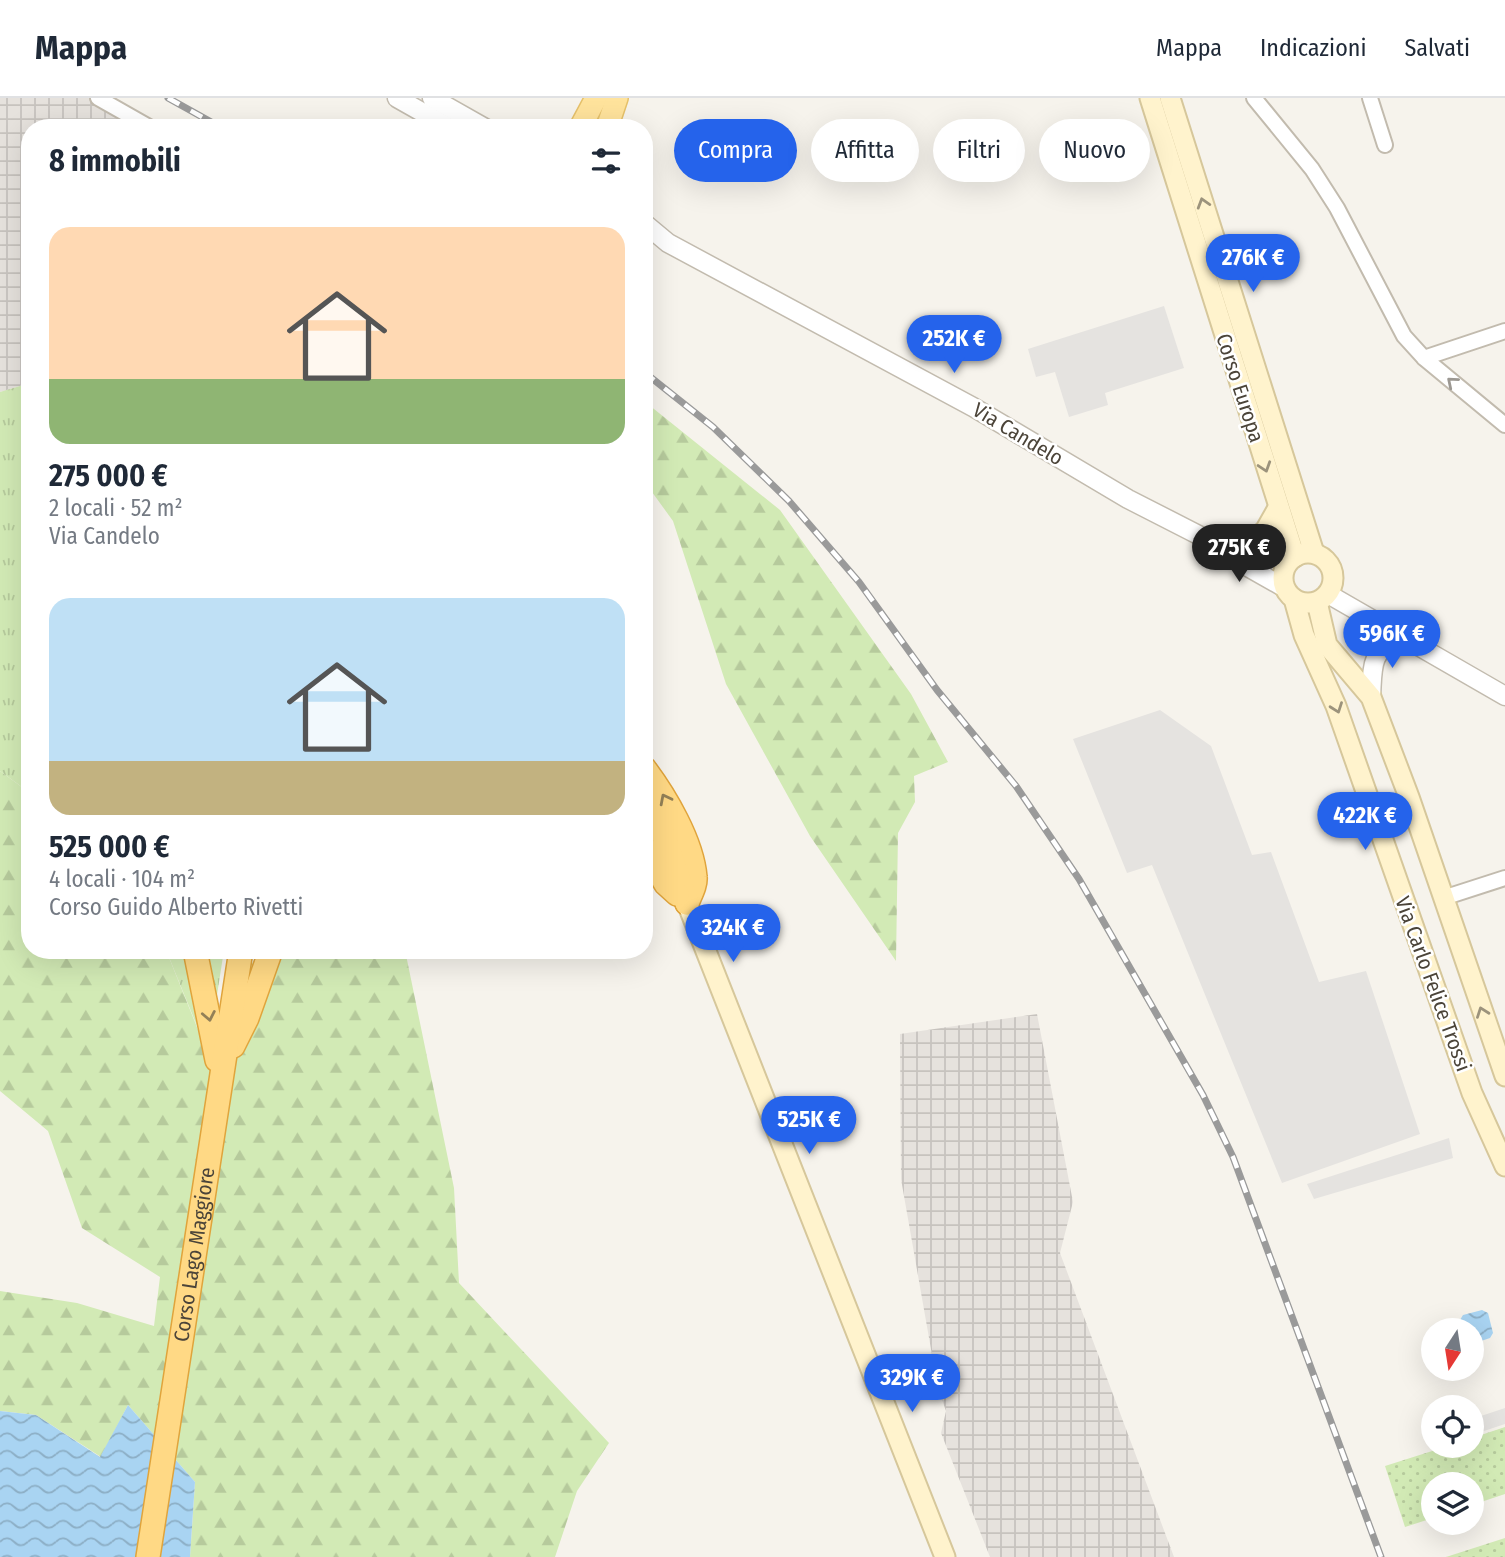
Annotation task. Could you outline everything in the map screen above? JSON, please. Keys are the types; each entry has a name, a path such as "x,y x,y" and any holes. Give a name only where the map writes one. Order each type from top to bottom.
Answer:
{"highway":[{"path":"653,780 662,791 683,837 696,879 687,903"},
{"path":"653,817 662,831 687,903"},
{"path":"653,863 666,884 687,903"},
{"path":"197,959 222,1073"},
{"name":"Corso Lago Maggiore","path":"148,1557 240,959"},
{"path":"222,1073 247,1018 268,959"}],"main road":[{"path":"585,119 596,98"},
{"path":"610,119 617,98"},
{"name":"Corso Europa","path":"1150,98 1278,508 1299,557"},
{"name":"Corso Europa","path":"1170,98 1299,557"},
{"path":"1243,546 1265,531 1278,508"},
{"path":"1290,594 1283,574 1299,557 1331,567 1334,581 1323,598"},
{"name":"Via Candelo","path":"1290,594 1305,603 1323,598"},
{"name":"Via Carlo Felice Trossi","path":"1290,594 1304,635 1336,706 1472,1093 1505,1166"},
{"name":"Via Carlo Felice Trossi","path":"1323,598 1327,645 1371,697 1505,1076"},
{"path":"687,903 945,1557"}],"street":[{"path":"98,98 134,119"},
{"path":"397,98 434,119"},
{"path":"432,98 469,119"},
{"path":"1254,98 1312,169 1337,208 1404,336 1424,358 1505,425"},
{"path":"1370,98 1385,145"},
{"name":"Via Candelo","path":"653,230 668,243 973,407 1128,499 1220,545 1232,558 1290,594"},
{"name":"Via Candelo","path":"653,239 668,243"},
{"path":"1424,358 1505,331"},
{"name":"Via Candelo","path":"1220,545 1243,546 1299,557"},
{"name":"Via Candelo","path":"1323,598 1397,634 1505,696"},
{"name":"Via Carlo Felice Trossi","path":"1371,697 1372,668 1377,651 1397,634"},
{"path":"1443,898 1505,878"}],"shaded area":[{"path":"0,98 98,98 134,119 21,119 21,386 0,392"},
{"path":"1164,306 1184,368 1105,393 1108,405 1069,417 1055,372 1036,377 1028,349"},
{"path":"1160,710 1211,746 1252,855 1271,852 1319,982 1366,971 1420,1134 1282,1183 1152,865 1127,873 1073,739"},
{"path":"1037,1014 1073,1202 1060,1253 1174,1557 990,1557 941,1433 946,1411 938,1389 901,1179 900,1034"},
{"path":"1449,1138 1453,1158 1314,1199 1307,1184"},
{"path":"1505,1408 1505,1424 1484,1431 1484,1415"}],"green space":[{"path":"21,386 21,786 0,771 0,392"},
{"path":"653,408 780,510 911,694 948,762 914,776 915,802 898,833 896,961 810,836 726,684 673,521 653,493"},
{"path":"0,771 21,786 21,959 170,959 207,1052 254,959 407,959 454,1188 459,1283 609,1443 577,1491 555,1557 190,1557 195,1482 128,1405 101,1457 36,1415 0,1411 0,1291 77,1303 154,1326 160,1277 82,1228 48,1131 0,1091"},
{"path":"170,959 223,959 208,1053"},
{"path":"1505,1427 1505,1494 1484,1501 1484,1472 1421,1472 1421,1522 1405,1527 1385,1466 1421,1455 1421,1458 1484,1458 1484,1434"},
{"path":"1505,1538 1505,1557 1446,1557"}],"water":[{"path":"1482,1310 1488,1313 1493,1333 1490,1338 1484,1340 1484,1318 1461,1318 1463,1315"},
{"path":"128,1405 195,1482 190,1557 0,1557 0,1411 36,1415 100,1457"}],"railway":[{"path":"168,98 206,119"},
{"path":"653,379 713,427 789,501 859,582 937,690 1016,786 1079,879 1203,1095 1233,1157 1381,1557"}]}
